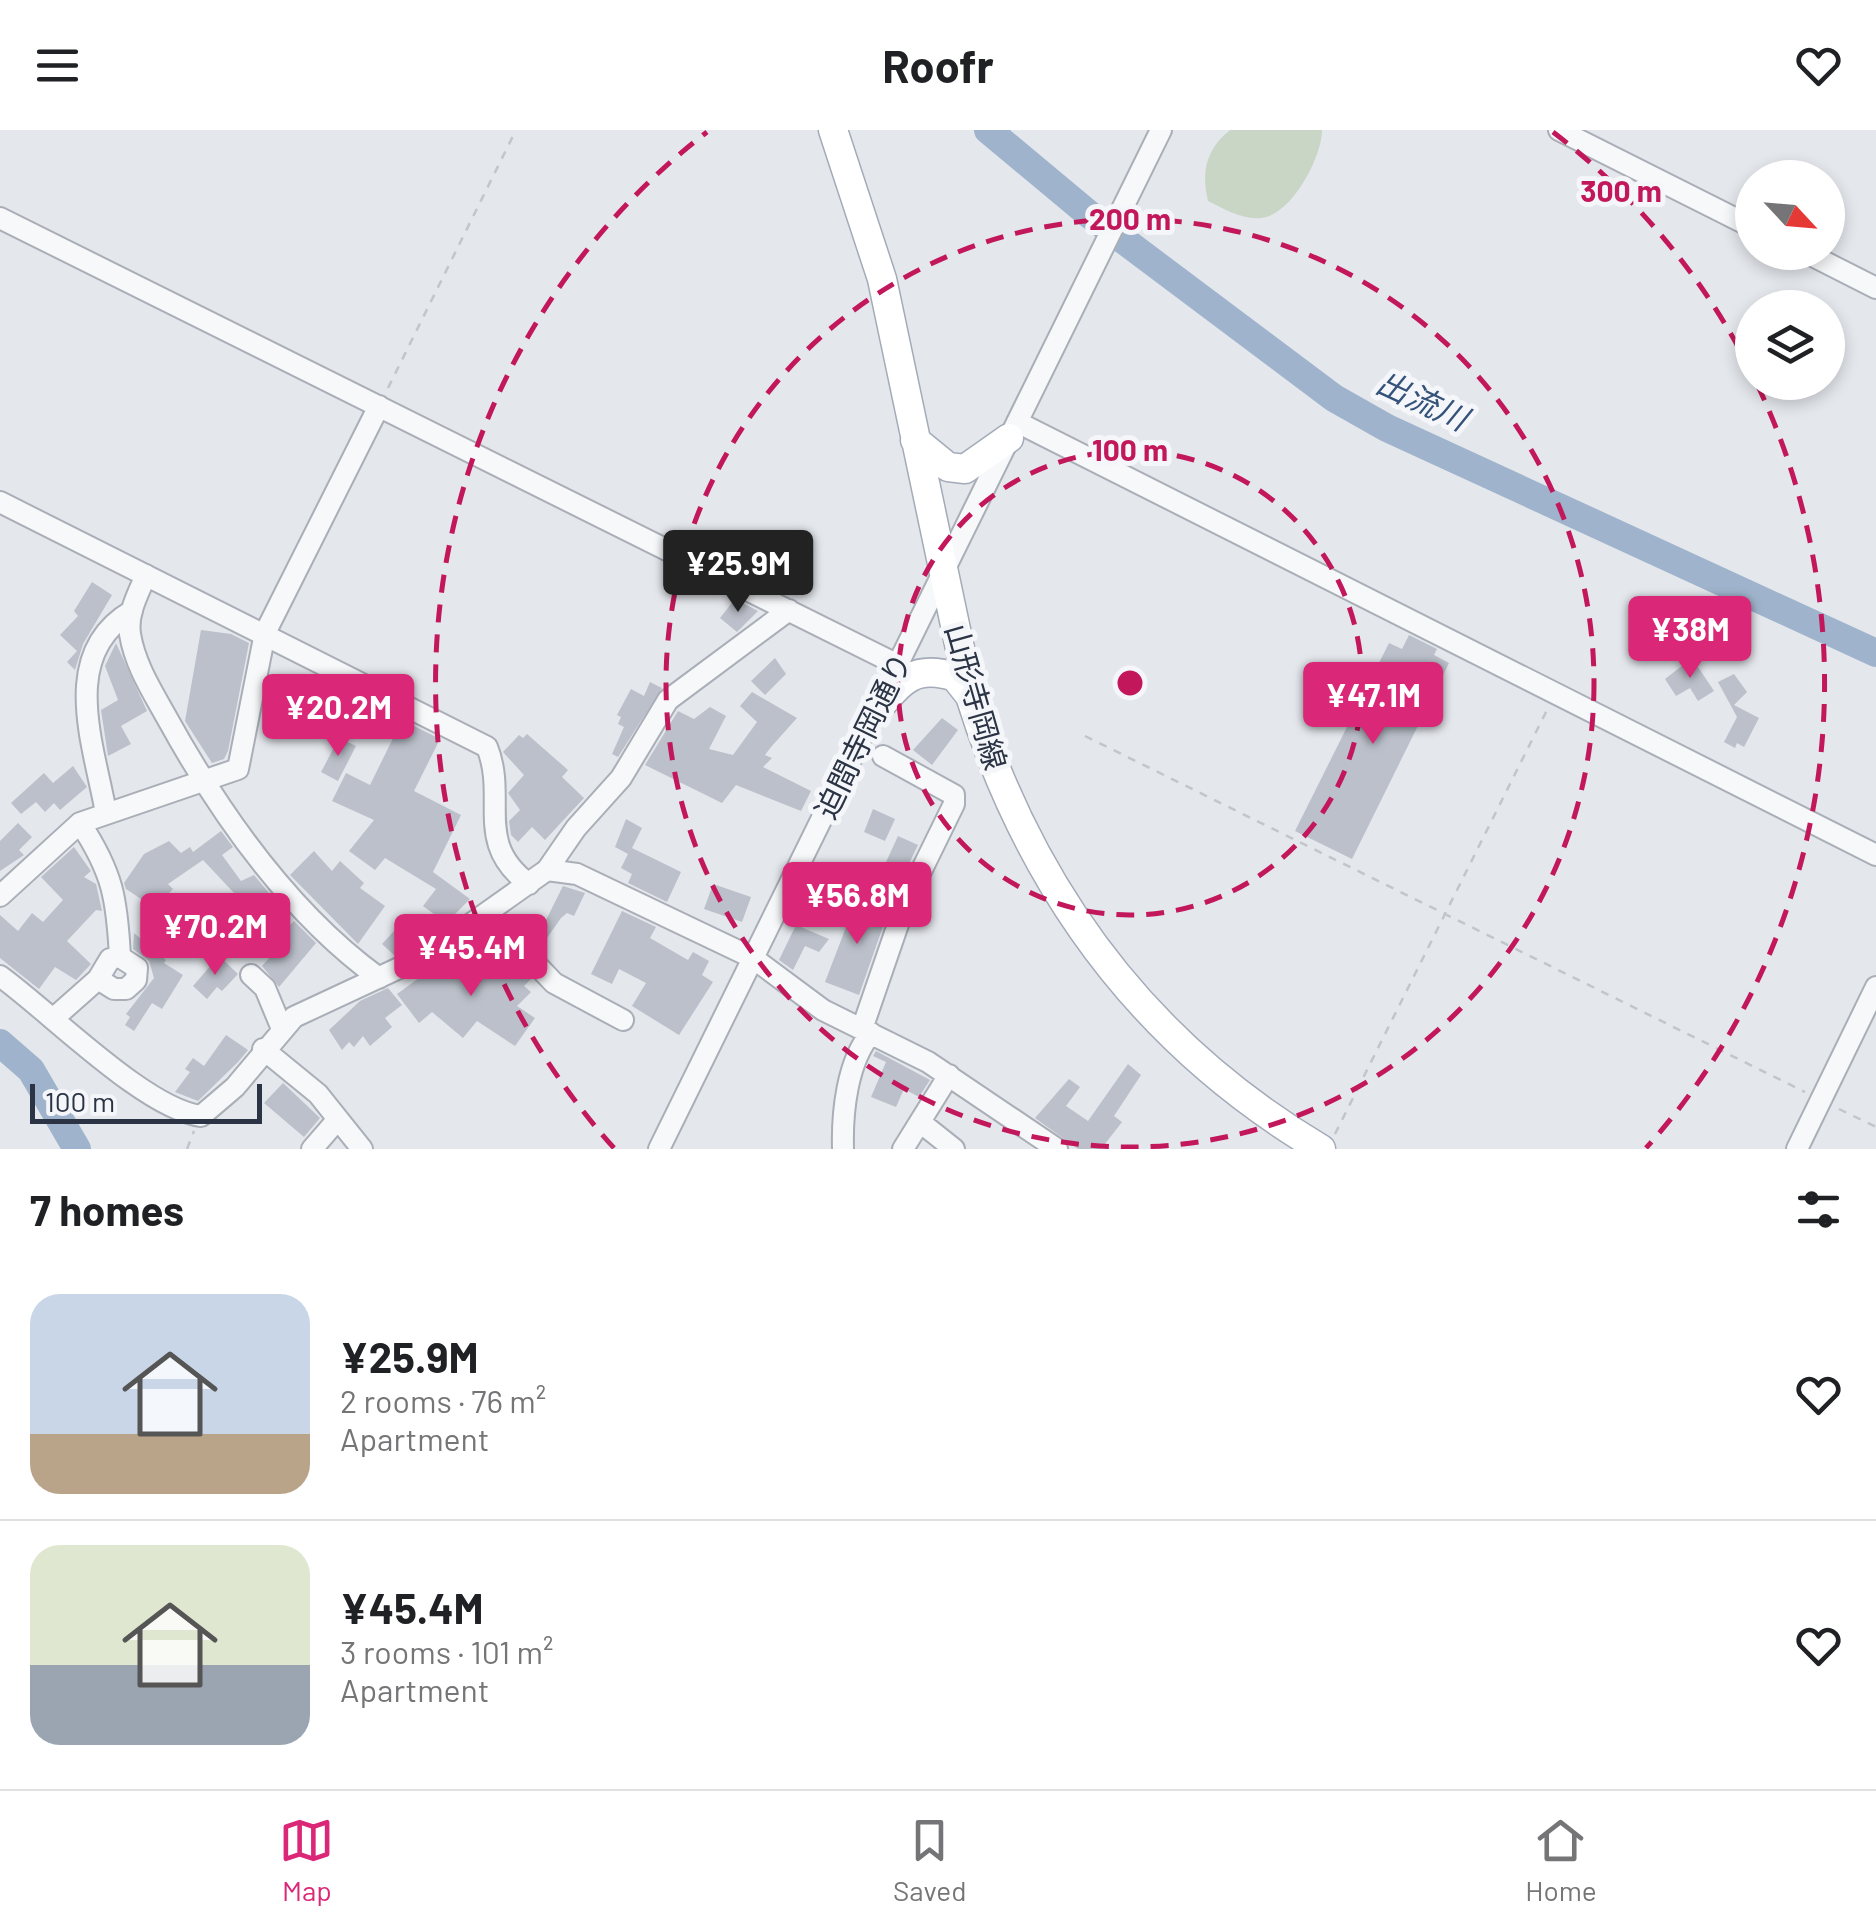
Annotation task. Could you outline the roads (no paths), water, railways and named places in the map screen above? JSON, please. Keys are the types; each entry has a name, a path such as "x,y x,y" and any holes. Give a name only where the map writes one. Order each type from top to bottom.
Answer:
{"main road":[{"name":"山形寺岡線","path":"833,130 882,279 970,696 990,762 1018,826 1087,939 1179,1043 1242,1096 1324,1149"},
{"path":"915,440 948,467 965,469 1013,430"},
{"path":"877,710 906,676 921,671 955,677 970,696"}],"street":[{"name":"迫間寺岡通り","path":"659,1149 1161,130"},
{"path":"1559,130 1586,136 1735,217"},
{"path":"0,218 898,666"},
{"path":"1840,270 1876,288"},
{"path":"0,894 80,823 238,769 265,633 379,406"},
{"path":"1013,430 1556,692 1876,855"},
{"path":"0,502 487,747 498,846 507,864 529,884"},
{"path":"146,576 132,611 130,634 142,671 204,782 309,916 379,978"},
{"path":"0,976 155,1098 184,1114 201,1116 216,1108 263,1049 310,1006 427,955 547,870 576,828 621,778 668,700 789,610"},
{"path":"106,813 84,687 99,642 114,621 132,611"},
{"path":"842,1149 852,1072 905,904 954,804 954,795 883,756"},
{"path":"80,823 103,858 115,890 120,957"},
{"path":"547,870 577,874 753,958 823,1010 949,1075 1057,1149"},
{"path":"488,913 554,983 622,1020"},
{"path":"98,979 114,989 126,989 136,980 138,968 120,957"},
{"path":"54,1018 98,979 101,968 120,957"},
{"path":"251,974 265,988 282,1030"},
{"path":"1796,1149 1876,988"},
{"path":"263,1049 318,1094 362,1149"},
{"path":"903,1149 949,1075"},
{"path":"312,1149 338,1120"},
{"path":"920,1122 954,1149"}],"waterway":[{"name":"出流川","path":"988,130 1090,215 1334,398 1387,428 1876,653"},
{"path":"0,1043 31,1070 77,1149"}]}
